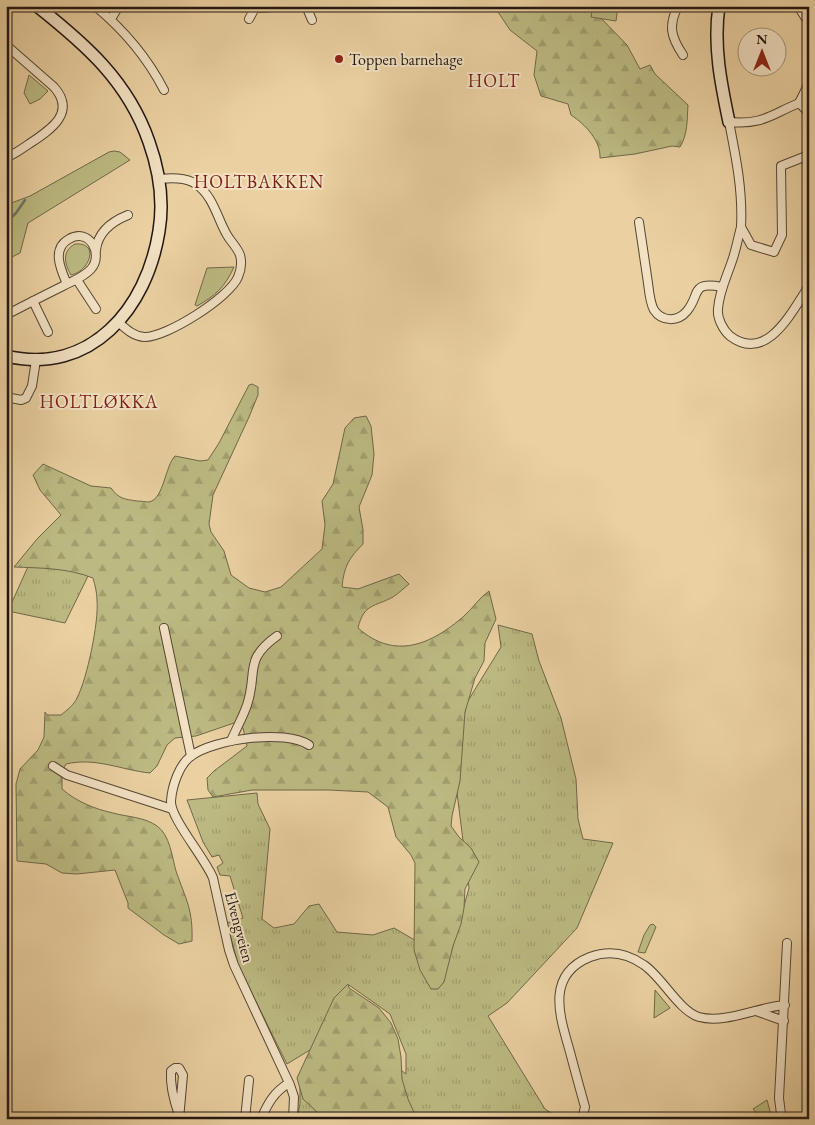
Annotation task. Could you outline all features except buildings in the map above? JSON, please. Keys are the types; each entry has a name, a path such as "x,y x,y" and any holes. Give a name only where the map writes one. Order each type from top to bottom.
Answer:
{"street":[{"path":"6,356 36,360 50,358 77,351 93,343 129,310 140,290 155,250 159,230 159,179 142,124 119,85 89,49 36,6"},
{"path":"95,6 111,19 133,43 155,73 164,90"},
{"path":"111,19 119,6"},
{"path":"248,19 257,6 261,8 286,6"},
{"path":"306,6 312,20"},
{"path":"678,6 671,26 676,45 683,55"},
{"path":"718,6 718,60 741,193 741,227 733,258 722,287 717,311 727,333 737,341 758,343 767,340 782,326 809,286"},
{"path":"798,6 805,18 809,19"},
{"path":"6,45 54,87 60,94 62,108 57,122 36,140 6,158"},
{"path":"729,122 744,123 762,120 799,103 809,83"},
{"path":"799,103 809,113"},
{"path":"741,227 751,245 774,252 782,235 781,166 809,155"},
{"path":"118,322 129,331 142,337 150,337 164,332 210,307 234,285 241,267 237,249 227,235 206,193 196,184 186,180 159,179"},
{"path":"6,314 77,280 91,269 95,263 98,239 109,225 117,219 128,215"},
{"path":"638,222 650,297 654,310 663,318 672,320 682,316 688,310 697,290 705,285 722,287"},
{"path":"67,284 59,260 59,254 65,243 69,239 76,237 86,238 90,240 96,250"},
{"path":"77,280 96,309"},
{"path":"33,301 48,332"},
{"path":"6,397 22,400 26,398 32,386 36,360"},
{"path":"164,628 191,756"},
{"path":"231,741 247,704 255,658 277,636"},
{"path":"54,766 67,775 172,809 171,802 181,768 191,756 207,748 231,741 270,737 302,740 309,745"},
{"name":"Elvengveien","path":"172,809 208,866 213,878 234,965 294,1097 293,1119"},
{"path":"784,1119 781,1114 779,1098 788,943"},
{"path":"582,1119 586,1108 559,1014 559,993 568,972 583,960 598,954 630,956 646,966 690,1013 699,1017 715,1018 756,1011 766,1007 785,1006"},
{"path":"756,1011 784,1022"},
{"path":"179,1068 184,1075 179,1117 175,1104 171,1071 179,1068"},
{"path":"245,1119 249,1080"},
{"path":"260,1119 270,1099 278,1090 289,1083"}],"green space":[{"path":"494,6 581,6 596,13 627,45 640,69 650,65 655,74 688,105 686,132 680,147 672,146 635,154 600,158 600,152 595,139 582,123 571,115 568,104 541,96 534,75 537,51 510,30"},
{"path":"593,6 618,6 616,21 591,17"},
{"path":"29,75 48,91 40,99 30,104 24,93"},
{"path":"114,151 120,152 130,160 28,223 20,253 6,260 6,205 30,196"},
{"path":"75,244 88,247 90,257 83,268 71,275 66,262 66,254"},
{"path":"234,267 227,280 214,295 197,306 195,305 207,268"},
{"path":"252,384 258,387 258,395 213,495 209,524 211,532 224,551 231,575 249,588 265,592 281,587 322,549 325,525 322,501 333,484 345,428 354,418 366,416 371,426 374,454 372,475 359,507 363,530 363,544 348,563 342,587 358,589 399,574 409,584 393,597 367,610 360,620 358,628 372,638 386,644 399,646 413,645 426,641 452,626 489,591 496,619 485,643 484,661 475,678 465,712 460,781 451,826 471,848 479,862 465,889 461,924 444,982 438,989 431,989 420,970 414,950 415,863 396,837 388,807 368,792 252,790 213,797 208,790 207,778 247,746 243,728 234,723 196,736 175,738 167,745 157,766 150,773 88,762 66,764 62,771 62,789 74,798 100,809 152,823 165,835 188,905 192,941 179,944 128,908 128,903 115,870 77,874 62,873 46,864 17,861 16,784 20,769 38,750 44,737 45,712 47,715 61,715 77,698 88,664 97,610 97,595 93,578 64,570 14,567 37,539 61,515 40,490 33,475 43,464 91,486 111,488 122,498 149,502 154,500 161,489 175,456 200,461 208,460 249,385"},
{"path":"31,560 91,570 65,623 8,611"},
{"path":"498,625 532,634 539,661 561,718 576,779 578,819 583,839 613,843 577,928 507,1003 488,1016 545,1109 561,1119 297,1119 300,1104 300,1085 387,1059 406,1074 406,1054 390,1014 349,985 318,1045 287,1064 239,968 227,923 243,918 230,876 220,875 217,867 223,863 219,855 212,857 203,842 187,800 257,793 258,804 270,829 262,919 274,928 294,924 309,906 319,904 337,932 373,935 394,928 449,960 469,888 455,777 466,704 501,647"},
{"path":"653,924 656,927 645,953 638,952 644,935 650,925"},
{"path":"348,984 349,988 379,1008 391,1023 398,1039 402,1079 417,1119 330,1119 318,1113 303,1099 297,1078 334,998"},
{"path":"655,990 670,1008 654,1018"},
{"path":"767,1100 771,1115 766,1118 758,1115 753,1109"}],"waterway":[{"path":"6,223 25,200"}],"place":[{"name":"Toppen barnehage","path":"339,59"}],"district":[{"name":"HOLT","path":"494,81"},
{"name":"HOLTBAKKEN","path":"259,182"},
{"name":"HOLTLØKKA","path":"99,402"}]}
